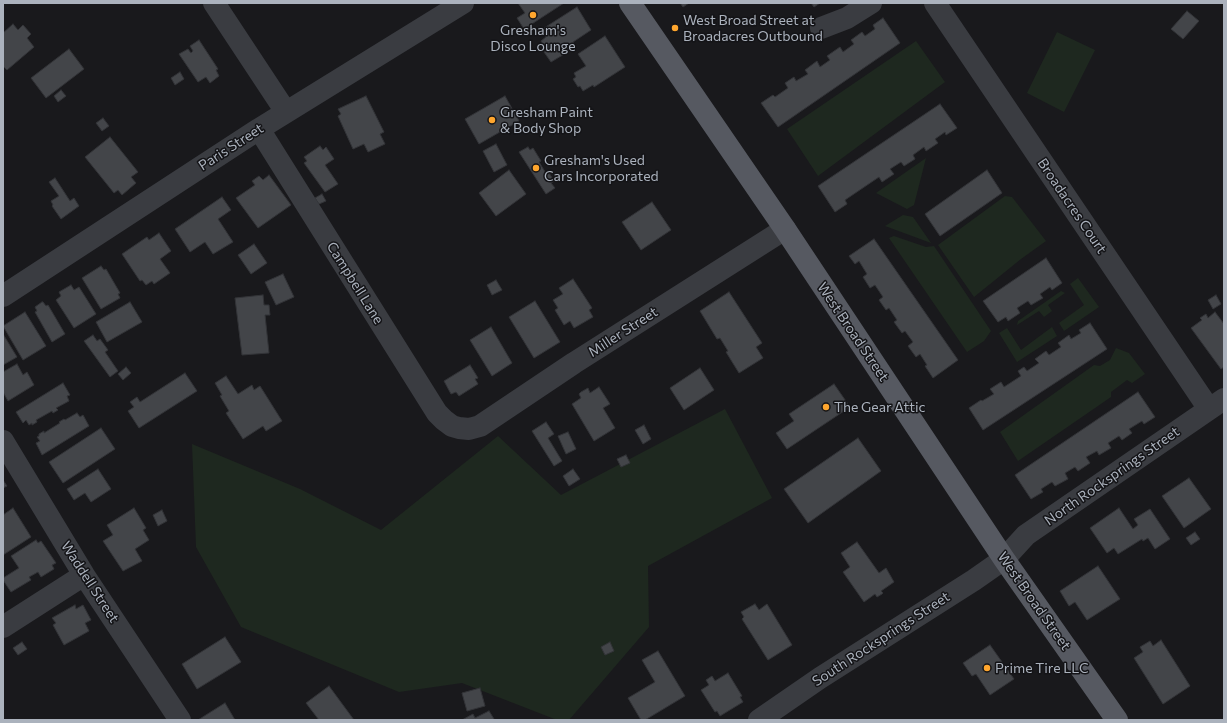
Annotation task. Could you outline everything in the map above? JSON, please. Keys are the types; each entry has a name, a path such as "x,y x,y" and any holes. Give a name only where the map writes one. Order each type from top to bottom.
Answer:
{"main road":[{"name":"West Broad Street","path":"630,3 785,229 1004,559 1117,720"}],"street":[{"path":"214,3 286,112"},
{"name":"Paris Street","path":"3,296 259,129 463,3"},
{"path":"820,28 847,18 871,3"},
{"name":"Broadacres Court","path":"935,3 1217,404"},
{"name":"Campbell Lane","path":"259,129 437,413 452,426 459,428"},
{"name":"Miller Street","path":"459,428 469,429 480,426 574,363 785,229"},
{"name":"North Rocksprings Street","path":"1004,559 1026,535 1217,404"},
{"name":"Waddell Street","path":"3,442 84,575 180,720"},
{"name":"South Rocksprings Street","path":"759,720 820,678 974,580 1004,559"},
{"path":"3,627 84,575"}],"green space":[{"path":"1057,32 1095,50 1064,112 1027,93"},
{"path":"916,41 945,82 818,176 787,129"},
{"path":"926,158 914,205 907,209 876,193"},
{"path":"1005,196 1012,197 1046,241 974,297 938,245"},
{"path":"903,215 913,217 931,243 885,226"},
{"path":"894,236 926,247 934,246 991,331 984,341 967,352 889,238"},
{"path":"1078,278 1099,307 1064,331 1059,323 1084,305 1070,284"},
{"path":"1061,291 1065,293 1048,305 1052,311 1044,317 1039,311 1017,325 1018,321"},
{"path":"1052,327 1057,336 1017,362 999,333 1007,328 1021,350"},
{"path":"1116,348 1129,353 1145,374 1132,383 1127,380 1111,392 1111,397 1018,461 1000,432 1094,365 1100,366 1110,360"},
{"path":"725,409 772,498 648,566 649,627 569,720 557,720 462,683 399,692 241,627 196,547 192,444 300,489 381,530 498,436 561,495"}],"building":[{"name":"Gresham's Disco Lounge","path":"518,3 564,3 524,29 517,18 525,13"},
{"path":"680,3 689,3 683,7"},
{"path":"811,3 820,3 814,7"},
{"path":"577,7 591,30 573,42 576,47 551,62 544,52 547,51 541,41 546,37 541,30"},
{"path":"1187,11 1199,21 1183,39 1171,29"},
{"path":"883,18 900,43 778,127 761,103 773,95 775,97 788,88 785,83 794,77 796,81 808,74 805,70 817,61 820,67 830,60 827,56 840,47 843,52 854,44 851,40 862,32 865,36 875,29 873,25"},
{"path":"13,24 18,30 23,25 31,34 27,38 34,47 7,70 3,66 3,33"},
{"path":"605,36 625,67 594,87 593,85 583,91 580,86 578,87 573,79 576,77 574,73 586,66 578,54"},
{"path":"199,40 218,69 216,70 219,76 210,83 206,77 198,82 179,54 188,49 191,53 193,51 190,46"},
{"path":"69,49 84,69 46,98 31,78"},
{"path":"180,72 184,79 175,85 171,78"},
{"path":"61,90 66,96 58,102 54,96"},
{"path":"366,96 384,132 380,134 385,144 368,152 364,144 353,149 338,116 341,114 338,109"},
{"name":"Gresham Paint & Body Shop","path":"505,96 519,121 479,144 465,119"},
{"path":"940,104 957,128 946,135 945,132 935,139 938,143 926,151 924,147 913,155 915,159 904,166 901,162 890,169 894,174 882,182 879,177 845,200 847,204 835,212 818,186"},
{"path":"103,118 109,126 102,131 96,123"},
{"path":"110,137 138,172 131,177 136,183 122,195 118,190 114,193 85,157"},
{"path":"496,144 507,165 494,172 483,151"},
{"path":"320,146 323,150 326,147 334,159 325,165 338,184 325,192 304,163 307,161 304,157"},
{"name":"Gresham's Used Cars Incorporated","path":"528,147 530,150 533,148 547,175 549,173 554,181 551,183 555,188 546,194 519,152"},
{"path":"509,170 526,194 496,216 479,193"},
{"path":"987,170 1002,193 940,236 925,214"},
{"path":"269,175 291,205 258,228 236,198 255,185 252,181 259,176 263,180"},
{"path":"55,178 70,201 74,198 79,206 61,219 52,206 51,201 59,196 49,182"},
{"path":"322,194 326,201 319,204 315,198"},
{"path":"222,197 231,210 218,219 233,242 213,254 205,242 190,252 175,229"},
{"path":"652,202 671,230 641,250 622,222"},
{"path":"159,233 171,251 160,259 170,273 154,284 152,281 146,285 142,280 140,281 122,254 147,237 149,240"},
{"path":"874,239 958,360 933,378 925,366 927,365 920,354 916,357 908,346 913,342 905,331 902,333 894,322 897,320 889,308 886,310 879,300 883,297 875,285 870,288 863,277 867,274 859,261 855,264 849,256"},
{"path":"254,244 267,263 251,274 238,255"},
{"path":"1046,258 1062,283 1052,290 1050,287 1040,294 1043,298 1031,305 1028,301 1017,308 1020,313 1008,321 1006,317 998,322 983,301"},
{"path":"101,266 104,270 106,269 120,293 118,294 120,298 101,309 82,278"},
{"path":"283,274 294,297 276,305 265,282"},
{"path":"573,279 592,308 589,310 593,317 574,328 570,321 564,325 555,310 558,308 553,300 563,294 559,288"},
{"path":"496,280 502,290 492,295 487,285"},
{"path":"71,285 74,290 79,287 96,314 74,328 56,300 61,296 59,292"},
{"path":"729,292 762,343 756,347 763,358 739,373 726,352 728,351 720,338 717,339 700,311"},
{"path":"263,295 264,305 269,305 270,315 265,315 269,353 242,355 235,298"},
{"path":"1216,295 1221,304 1213,309 1208,300"},
{"path":"535,301 560,342 534,358 509,317"},
{"path":"42,302 46,306 48,305 65,334 52,342 35,312 37,311 35,307"},
{"path":"130,302 142,322 107,342 96,322"},
{"path":"25,312 46,346 23,360 3,326"},
{"path":"1215,312 1224,324 1224,367 1221,369 1191,328 1202,320 1200,318 1206,314 1208,318"},
{"path":"1090,323 1107,349 983,430 969,408 994,394 990,389 1001,382 1004,387 1021,376 1018,371 1024,367 1027,371 1039,363 1035,359 1046,351 1049,355 1061,347 1058,343 1069,335 1071,339 1081,333 1079,330"},
{"path":"491,327 512,363 492,376 470,340"},
{"path":"3,334 17,357 3,365"},
{"path":"93,335 97,341 100,339 108,350 105,352 118,371 110,377 84,341"},
{"path":"17,364 23,375 27,372 34,385 8,401 3,392 3,372"},
{"path":"470,365 478,378 475,379 478,384 459,396 456,392 451,394 444,381"},
{"path":"126,367 131,373 123,380 118,374"},
{"path":"700,368 714,390 684,410 670,388"},
{"path":"185,373 197,391 139,428 128,411 134,407 130,402 137,397 140,402"},
{"path":"226,376 238,394 252,385 254,390 260,386 282,421 266,431 263,426 243,439 226,413 229,411 220,396 222,395 215,383"},
{"path":"63,383 70,395 67,396 69,401 56,408 58,410 53,413 52,411 36,420 37,422 32,425 32,423 29,425 26,420 23,423 16,412"},
{"path":"834,384 850,407 787,449 776,433 794,421 789,414"},
{"path":"599,387 610,404 603,408 615,428 594,441 572,404 581,398 579,394 581,392 588,388 590,393"},
{"path":"1138,392 1155,417 1144,424 1142,421 1129,429 1132,433 1122,440 1119,436 1108,443 1111,448 1099,455 1097,451 1086,457 1090,463 1078,471 1075,467 1065,473 1068,479 1055,486 1052,482 1041,489 1043,492 1031,499 1015,475"},
{"path":"77,413 80,417 83,415 89,426 42,455 36,443 40,441 37,437 39,434 44,431 44,433 60,423 59,422"},
{"path":"546,422 554,434 548,438 562,461 554,466 532,431"},
{"path":"644,425 651,439 643,444 635,430"},
{"path":"101,428 115,449 63,483 49,462"},
{"path":"568,432 576,449 566,454 558,436"},
{"path":"858,438 881,471 808,523 784,489"},
{"path":"626,455 630,463 621,467 617,459"},
{"path":"98,469 111,489 91,502 85,493 74,500 67,489"},
{"path":"573,469 580,479 569,486 563,476"},
{"path":"1189,478 1211,509 1184,528 1162,496"},
{"path":"3,480 7,486 3,488"},
{"path":"13,508 31,537 3,555 3,515"},
{"path":"134,508 146,528 143,530 149,540 135,549 142,561 123,571 103,541 113,535 107,525"},
{"path":"1119,508 1133,529 1138,525 1134,519 1150,509 1170,539 1155,549 1148,538 1143,541 1142,539 1118,554 1114,548 1107,553 1090,528"},
{"path":"162,510 167,521 158,526 153,515"},
{"path":"1195,532 1200,539 1191,545 1186,538"},
{"path":"36,540 38,543 41,541 56,563 52,565 54,569 41,577 38,572 29,577 31,580 11,592 3,578 19,568 11,556"},
{"path":"857,542 879,573 886,568 894,582 881,591 883,593 882,594 877,597 875,594 864,602 843,572 850,567 841,553"},
{"path":"1098,566 1120,599 1087,620 1075,602 1069,606 1060,591"},
{"path":"755,604 759,610 767,604 792,645 768,660 742,619 744,617 741,612"},
{"path":"75,605 76,609 83,605 91,620 85,623 89,631 64,645 53,625 56,623 52,618"},
{"path":"225,637 241,662 197,689 182,664"},
{"path":"1161,640 1190,686 1163,704 1134,658 1143,652 1140,647 1150,641 1153,646"},
{"path":"22,642 27,649 18,655 13,648"},
{"path":"610,642 614,651 605,655 601,647"},
{"name":"Prime Tire LLC","path":"990,645 1014,679 990,695 976,674 972,676 963,663"},
{"path":"658,651 685,696 645,720 641,720 628,698 655,682 642,660"},
{"path":"728,673 742,696 740,697 743,702 720,716 717,711 715,712 701,690 709,685 706,680 712,676 715,681"},
{"path":"329,686 354,720 319,720 306,703"},
{"path":"480,688 485,706 467,711 462,693"},
{"path":"225,703 235,720 198,720"},
{"path":"489,711 494,719 492,720 462,720 473,714 475,718"}],"place":[{"name":"Gresham's Disco Lounge","path":"533,15"},
{"name":"West Broad Street at Broadacres Outbound","path":"675,28"},
{"name":"Gresham Paint & Body Shop","path":"492,120"},
{"name":"Gresham's Used Cars Incorporated","path":"536,168"},
{"name":"The Gear Attic","path":"826,407"},
{"name":"Prime Tire LLC","path":"987,668"}]}
